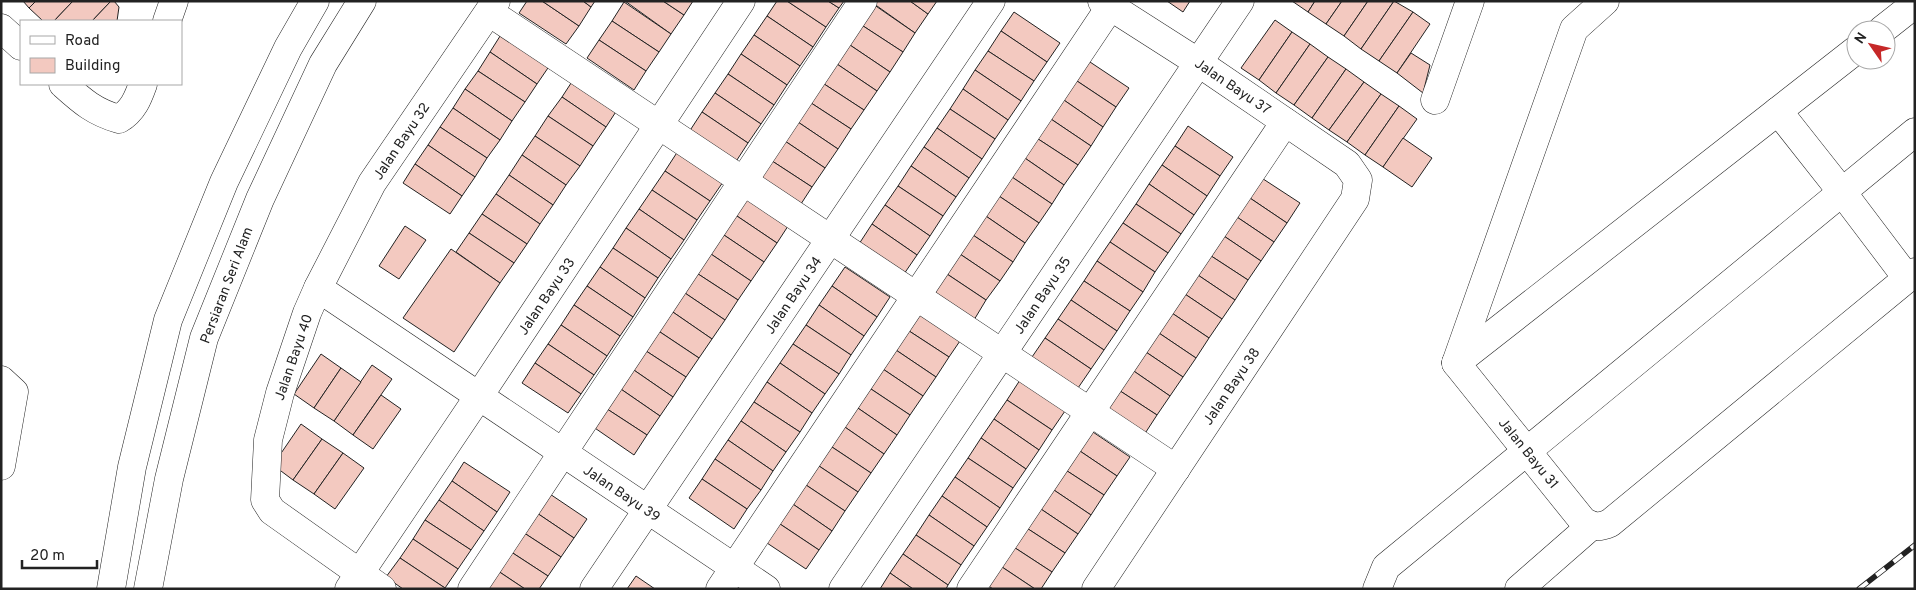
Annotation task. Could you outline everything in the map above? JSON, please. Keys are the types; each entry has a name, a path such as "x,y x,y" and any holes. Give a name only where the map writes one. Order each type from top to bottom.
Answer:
{"street":[{"path":"167,20 174,1"},
{"path":"111,589 132,467 168,320 224,182 288,48 315,1"},
{"name":"Persiaran Seri Alam","path":"148,589 169,479 204,338 260,199 323,64 362,1"},
{"name":"Jalan Bayu 33","path":"354,581 741,1"},
{"path":"472,589 863,1"},
{"name":"Jalan Bayu 34","path":"594,589 991,1"},
{"name":"Jalan Bayu 35","path":"843,589 1240,1"},
{"path":"1436,100 1470,1"},
{"path":"1456,363 1574,29 1604,1"},
{"path":"727,578 916,296 1106,4"},
{"name":"Jalan Bayu 37","path":"1106,4 1199,63 1347,164 1358,180"},
{"path":"1895,20 1915,4"},
{"path":"493,6 659,125 1176,469"},
{"name":"Jalan Bayu 32","path":"318,288 372,183 493,6"},
{"path":"1,28 20,45"},
{"path":"1456,363 1846,58"},
{"path":"64,85 88,106 105,115 119,119 128,114 138,98 143,85"},
{"path":"1520,589 1591,526 1601,527 1610,523 1911,275 1778,111"},
{"path":"971,589 1285,122"},
{"path":"1377,589 1386,567 1915,132"},
{"name":"Jalan Bayu 38","path":"1096,589 1355,199 1358,180"},
{"path":"318,288 479,396"},
{"name":"Jalan Bayu 40","path":"318,288 307,313 280,393 268,440 265,500 272,511 354,581 382,589"},
{"name":"Jalan Bayu 31","path":"1456,363 1583,521 1591,526"},
{"path":"1,380 14,392 1,466"},
{"name":"Jalan Bayu 39","path":"479,396 647,510 727,578 766,589"}],"building":[{"path":"23,1 36,1 29,8"},
{"path":"36,1 73,1 55,20 42,20 29,8"},
{"path":"73,1 111,1 93,20 55,20"},
{"path":"111,1 114,1 119,7 117,20 93,20"},
{"path":"527,1 542,1 579,26 566,44 519,13"},
{"path":"542,1 583,1 591,7 579,26"},
{"path":"583,1 595,1 591,7"},
{"path":"625,1 663,1 684,15 671,34"},
{"path":"663,1 693,1 684,15"},
{"path":"777,1 787,1 826,27 813,47 767,16"},
{"path":"787,1 828,1 839,8 826,27"},
{"path":"828,1 844,1 839,8"},
{"path":"870,1 910,1 928,14 915,33"},
{"path":"910,1 937,1 928,14"},
{"path":"1167,1 1190,1 1183,12"},
{"path":"1292,1 1315,1 1308,12"},
{"path":"1315,1 1342,1 1326,24 1308,12"},
{"path":"1342,1 1368,1 1344,36 1326,24"},
{"path":"1368,1 1394,1 1361,49 1344,36"},
{"path":"1394,1 1413,12 1379,61 1361,49"},
{"path":"624,2 671,34 659,52 612,21"},
{"path":"870,2 915,33 903,52 857,22"},
{"path":"1014,12 1060,43 1047,62 1001,31"},
{"path":"1413,12 1430,24 1397,73 1379,61"},
{"path":"767,16 813,47 800,66 754,35"},
{"path":"1275,20 1292,32 1259,80 1241,68"},
{"path":"612,21 659,52 646,71 599,40"},
{"path":"857,22 903,52 890,72 844,41"},
{"path":"1001,31 1047,62 1034,81 988,51"},
{"path":"1292,32 1310,44 1276,93 1259,80"},
{"path":"502,33 550,65 537,84 490,52"},
{"path":"754,35 800,66 787,85 741,54"},
{"path":"599,40 646,71 634,90 587,58"},
{"path":"844,41 890,72 877,91 831,60"},
{"path":"1310,44 1328,57 1294,105 1276,93"},
{"path":"988,51 1034,81 1021,101 975,70"},
{"path":"490,52 537,84 525,102 478,71"},
{"path":"1411,53 1430,65 1423,93 1397,73"},
{"path":"741,54 787,85 774,105 728,74"},
{"path":"1328,57 1346,69 1312,118 1294,105"},
{"path":"1084,58 1129,88 1116,107 1071,77"},
{"path":"831,60 877,91 864,110 818,80"},
{"path":"1346,69 1364,82 1329,130 1312,118"},
{"path":"975,70 1021,101 1008,120 963,89"},
{"path":"478,71 525,102 512,121 465,89"},
{"path":"728,74 774,105 761,124 715,93"},
{"path":"575,77 619,107 606,127 562,97"},
{"path":"1071,77 1116,107 1103,127 1058,96"},
{"path":"818,80 864,110 851,129 805,99"},
{"path":"1364,82 1381,94 1347,142 1329,130"},
{"path":"465,89 512,121 500,140 453,108"},
{"path":"963,89 1008,120 995,139 950,109"},
{"path":"715,93 761,124 748,143 702,112"},
{"path":"1381,94 1399,106 1365,155 1347,142"},
{"path":"1058,96 1103,127 1091,146 1045,115"},
{"path":"562,97 606,127 593,146 548,116"},
{"path":"805,99 851,129 838,149 792,118"},
{"path":"1399,106 1417,119 1383,167 1365,155"},
{"path":"453,108 500,140 487,158 440,127"},
{"path":"950,109 995,139 982,159 937,128"},
{"path":"702,112 748,143 735,163 689,132"},
{"path":"1045,115 1091,146 1078,165 1032,135"},
{"path":"548,116 593,146 580,166 535,136"},
{"path":"792,118 838,149 825,168 779,137"},
{"path":"1188,126 1233,157 1220,176 1175,146"},
{"path":"440,127 487,158 475,177 428,145"},
{"path":"937,128 982,159 969,178 924,147"},
{"path":"1032,135 1078,165 1064,185 1019,154"},
{"path":"535,136 580,166 566,185 522,155"},
{"path":"779,137 825,168 812,187 766,157"},
{"path":"1403,138 1432,158 1412,187 1383,167"},
{"path":"428,145 475,177 462,196 415,164"},
{"path":"1175,146 1220,176 1207,196 1162,165"},
{"path":"924,147 969,178 956,197 911,166"},
{"path":"678,151 723,182 710,201 665,171"},
{"path":"1019,154 1064,185 1052,204 1006,173"},
{"path":"522,155 566,185 553,205 509,175"},
{"path":"766,157 812,187 799,207 754,176"},
{"path":"415,164 462,196 450,214 403,183"},
{"path":"1162,165 1207,196 1194,215 1149,184"},
{"path":"911,166 956,197 943,216 898,186"},
{"path":"665,171 710,201 697,220 652,190"},
{"path":"1006,173 1052,204 1039,223 993,192"},
{"path":"1254,173 1300,203 1287,223 1241,192"},
{"path":"509,175 553,205 540,224 496,194"},
{"path":"1149,184 1194,215 1181,234 1136,204"},
{"path":"898,186 943,216 930,236 885,205"},
{"path":"652,190 697,220 684,240 639,209"},
{"path":"993,192 1039,223 1025,243 980,212"},
{"path":"1241,192 1287,223 1274,242 1228,211"},
{"path":"744,193 790,223 777,243 731,212"},
{"path":"496,194 540,224 527,244 482,214"},
{"path":"1136,204 1181,234 1168,253 1123,223"},
{"path":"885,205 930,236 917,255 872,224"},
{"path":"639,209 684,240 671,259 626,228"},
{"path":"1228,211 1274,242 1261,261 1215,230"},
{"path":"731,212 777,243 764,262 718,231"},
{"path":"980,212 1025,243 1013,262 967,231"},
{"path":"482,214 527,244 514,263 469,233"},
{"path":"1123,223 1168,253 1155,272 1110,242"},
{"path":"872,224 917,255 904,274 859,244"},
{"path":"405,226 426,240 399,279 379,266"},
{"path":"626,228 671,259 658,278 613,248"},
{"path":"1215,230 1261,261 1248,280 1202,250"},
{"path":"718,231 764,262 751,281 705,250"},
{"path":"967,231 1013,262 1000,281 954,250"},
{"path":"469,233 514,263 500,283 456,252"},
{"path":"1110,242 1155,272 1143,292 1097,261"},
{"path":"613,248 658,278 645,298 600,267"},
{"path":"451,249 500,283 454,352 403,318"},
{"path":"705,250 751,281 738,300 692,270"},
{"path":"954,250 1000,281 986,300 941,270"},
{"path":"1202,250 1248,280 1235,300 1189,269"},
{"path":"1097,261 1143,292 1130,311 1084,281"},
{"path":"600,267 645,298 633,317 587,286"},
{"path":"845,267 890,297 877,317 832,286"},
{"path":"1189,269 1235,300 1222,319 1176,288"},
{"path":"692,270 738,300 725,320 679,289"},
{"path":"941,270 986,300 974,320 928,289"},
{"path":"1084,281 1130,311 1117,331 1071,300"},
{"path":"587,286 633,317 620,336 574,305"},
{"path":"832,286 877,317 864,336 819,305"},
{"path":"1176,288 1222,319 1209,338 1163,307"},
{"path":"679,289 725,320 712,339 667,308"},
{"path":"1071,300 1117,331 1104,350 1058,319"},
{"path":"574,305 620,336 607,356 561,325"},
{"path":"819,305 864,336 851,355 806,325"},
{"path":"916,307 962,338 949,357 903,327"},
{"path":"1163,307 1209,338 1196,358 1150,327"},
{"path":"667,308 712,339 699,358 654,328"},
{"path":"1058,319 1104,350 1091,369 1045,338"},
{"path":"561,325 607,356 594,375 548,344"},
{"path":"806,325 851,355 839,374 793,344"},
{"path":"903,327 949,357 936,377 890,346"},
{"path":"1150,327 1196,358 1183,377 1137,346"},
{"path":"654,328 699,358 686,377 640,347"},
{"path":"1045,338 1091,369 1078,388 1032,357"},
{"path":"548,344 594,375 581,394 535,363"},
{"path":"793,344 839,374 825,394 780,363"},
{"path":"890,346 936,377 923,396 877,365"},
{"path":"1137,346 1183,377 1170,396 1125,365"},
{"path":"640,347 686,377 673,397 628,366"},
{"path":"321,354 341,368 314,408 294,394"},
{"path":"535,363 581,394 568,413 522,383"},
{"path":"780,363 825,394 812,413 767,382"},
{"path":"372,365 392,379 353,435 334,421"},
{"path":"877,365 923,396 910,415 865,385"},
{"path":"1125,365 1170,396 1157,415 1111,385"},
{"path":"628,366 673,397 660,416 615,385"},
{"path":"341,368 361,382 334,421 314,408"},
{"path":"1020,380 1065,411 1052,430 1007,400"},
{"path":"767,382 812,413 800,432 754,402"},
{"path":"615,385 660,416 647,435 601,405"},
{"path":"865,385 910,415 897,435 852,404"},
{"path":"1111,385 1157,415 1144,435 1099,404"},
{"path":"381,395 401,409 373,449 353,435"},
{"path":"1007,400 1052,430 1039,450 994,419"},
{"path":"754,402 800,432 786,452 741,421"},
{"path":"852,404 897,435 884,454 839,423"},
{"path":"601,405 647,435 634,455 589,424"},
{"path":"994,419 1039,450 1026,469 981,438"},
{"path":"741,421 786,452 773,471 728,440"},
{"path":"839,423 884,454 871,473 826,443"},
{"path":"301,424 322,439 293,480 273,465"},
{"path":"1084,426 1130,457 1117,476 1071,445"},
{"path":"981,438 1026,469 1013,488 968,458"},
{"path":"322,439 343,453 314,494 293,480"},
{"path":"728,440 773,471 761,490 715,459"},
{"path":"826,443 871,473 858,492 813,462"},
{"path":"1071,445 1117,476 1104,495 1058,465"},
{"path":"343,453 364,468 335,509 314,494"},
{"path":"968,458 1013,488 1000,508 955,477"},
{"path":"715,459 761,490 747,509 702,479"},
{"path":"464,462 510,492 497,512 452,481"},
{"path":"813,462 858,492 845,511 800,481"},
{"path":"1058,465 1104,495 1091,515 1045,484"},
{"path":"955,477 1000,508 987,527 942,496"},
{"path":"702,479 747,509 734,529 689,498"},
{"path":"452,481 497,512 484,531 439,500"},
{"path":"800,481 845,511 832,531 787,500"},
{"path":"1045,484 1091,515 1078,534 1032,503"},
{"path":"541,488 587,519 574,538 528,507"},
{"path":"942,496 987,527 974,546 929,515"},
{"path":"439,500 484,531 471,550 425,520"},
{"path":"787,500 832,531 819,550 774,520"},
{"path":"1032,503 1078,534 1065,553 1019,523"},
{"path":"528,507 574,538 561,557 515,527"},
{"path":"929,515 974,546 961,565 916,535"},
{"path":"425,520 471,550 458,569 413,539"},
{"path":"774,520 819,550 806,569 761,539"},
{"path":"1019,523 1065,553 1052,572 1006,542"},
{"path":"515,527 561,557 548,576 502,546"},
{"path":"916,535 961,565 948,585 903,554"},
{"path":"413,539 458,569 445,588 400,558"},
{"path":"1006,542 1052,572 1041,589 1035,589 993,561"},
{"path":"502,546 548,576 539,589 525,589 489,565"},
{"path":"903,554 948,585 946,589 913,589 890,573"},
{"path":"400,558 445,589 403,589 386,577"},
{"path":"993,561 1035,589 993,589 980,580"},
{"path":"489,565 525,589 483,589"},
{"path":"890,573 913,589 880,589"},
{"path":"636,576 655,589 627,589"}],"railway":[{"path":"1859,589 1915,545"}]}
